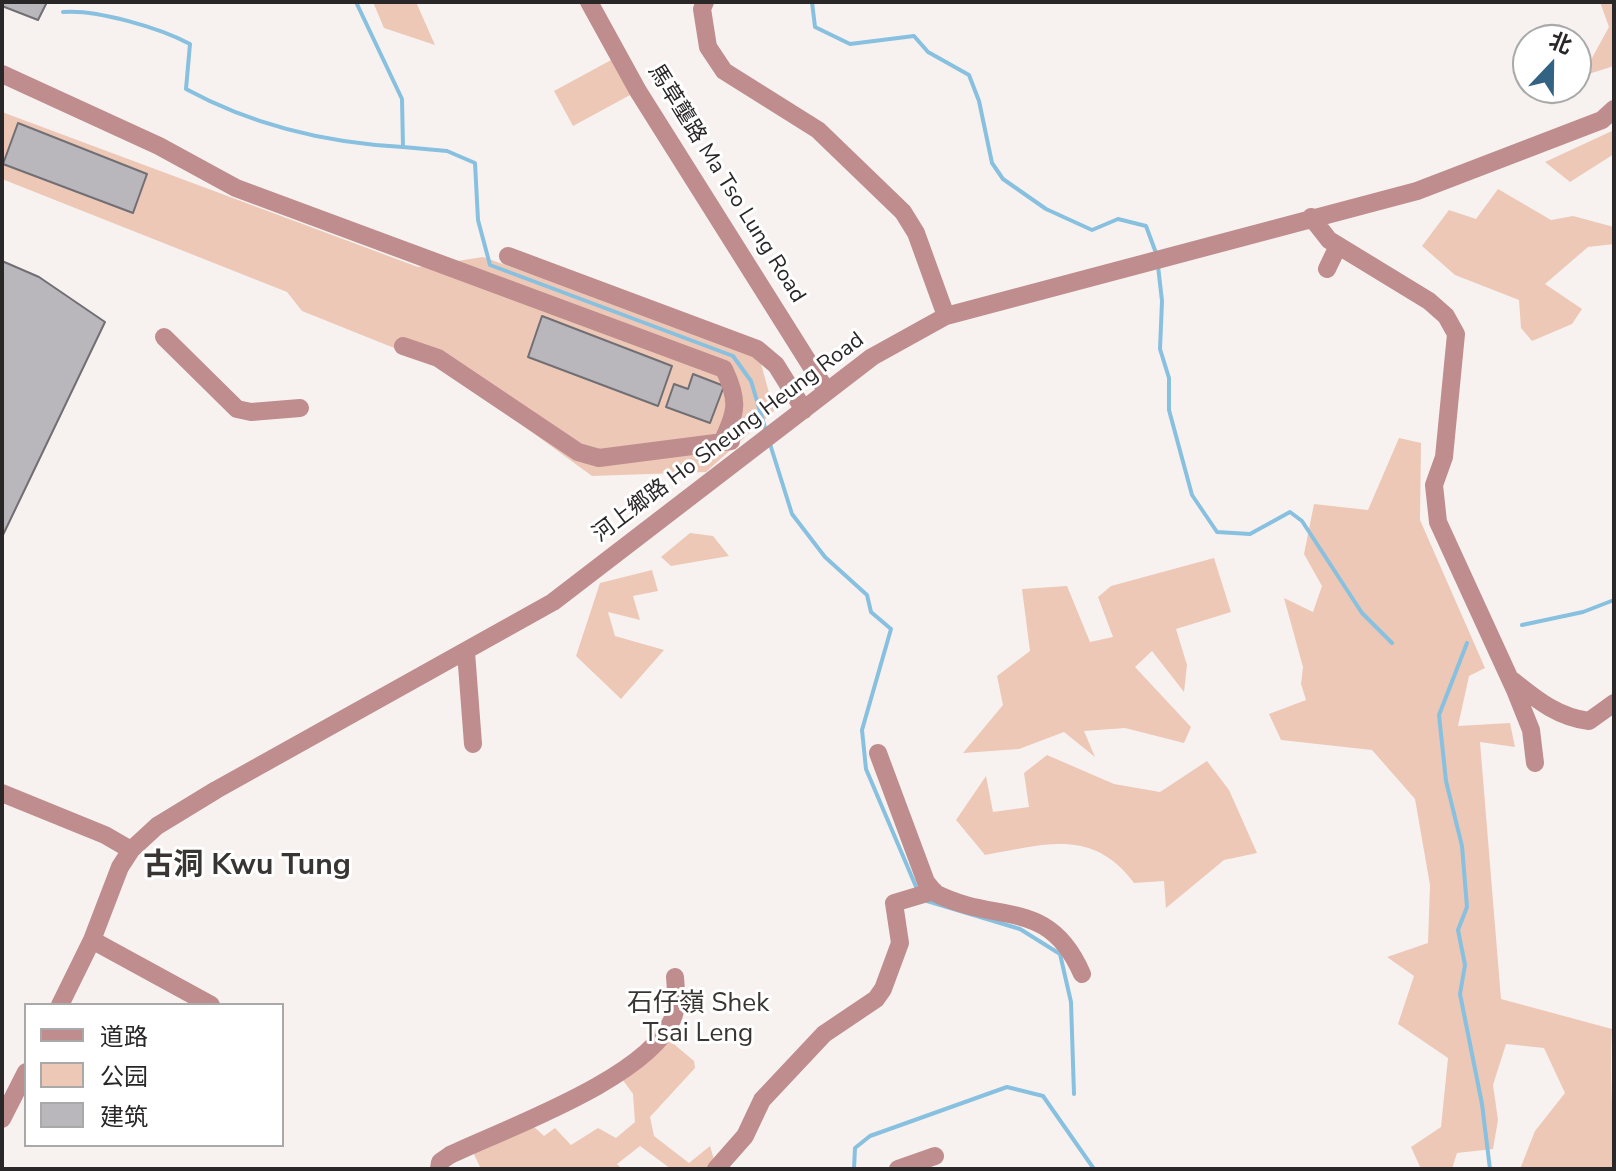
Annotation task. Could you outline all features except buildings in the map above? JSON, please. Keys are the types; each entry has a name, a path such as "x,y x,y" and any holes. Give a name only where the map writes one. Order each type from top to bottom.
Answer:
{"street":[{"name":"馬草壟路 Ma Tso Lung Road","path":"589,2 638,91 826,390"},
{"path":"705,2 702,9 708,47 724,71 818,130 903,212 916,233 946,316"},
{"path":"2,74 159,146 236,188 724,369 733,387 736,412 722,442"},
{"name":"河上鄉路 Ho Sheung Heung Road","path":"61,1003 131,850 157,826 553,602 872,357 946,316 1457,178 1602,120 1614,109"},
{"path":"1311,217 1338,246 1429,301 1446,316 1456,334 1444,457 1434,485 1438,522 1531,730 1535,763"},
{"path":"1327,269 1338,246"},
{"path":"508,256 757,349 776,365 804,410"},
{"path":"164,337 237,409 251,412 300,408"},
{"path":"403,346 438,358 578,452 599,458 731,441 745,455"},
{"path":"466,652 473,744"},
{"path":"1509,678 1543,705 1569,719 1589,721 1614,703"},
{"path":"878,753 926,882 934,891 946,898 1048,927 1070,949 1082,974"},
{"path":"2,793 105,835 131,850"},
{"path":"716,1169 745,1136 762,1100 824,1034 876,999 883,989 900,943 894,903 934,891"},
{"path":"92,940 207,1003"},
{"path":"439,1169 440,1162 450,1155 609,1079 646,1055 673,1018 675,977"},
{"path":"2,1119 24,1076"},
{"path":"898,1169 935,1156"}],"green space":[{"path":"373,2 416,2 435,45 384,28"},
{"path":"1600,2 1614,2 1614,66 1592,73 1592,58 1609,27"},
{"path":"613,59 632,94 573,126 554,91"},
{"path":"2,112 418,267 483,257 736,347 760,360 774,411 706,472 592,476 444,368 302,311 287,292 2,179"},
{"path":"1614,130 1614,154 1570,182 1545,162"},
{"path":"1498,189 1551,220 1573,216 1614,227 1614,244 1588,247 1545,284 1582,309 1572,324 1532,341 1521,328 1519,300 1455,275 1422,246 1449,210 1476,219"},
{"path":"1399,438 1421,443 1420,520 1485,668 1469,676 1458,726 1510,723 1515,747 1480,742 1501,999 1612,1029 1614,1169 1520,1169 1535,1131 1565,1093 1544,1048 1506,1044 1493,1085 1498,1120 1493,1149 1457,1153 1452,1169 1421,1169 1411,1147 1441,1127 1448,1058 1398,1024 1414,976 1387,957 1428,943 1430,885 1415,799 1372,750 1281,740 1269,714 1306,700 1301,684 1303,667 1284,598 1313,612 1322,586 1304,554 1314,504 1368,510"},
{"path":"690,533 713,536 729,556 671,566 661,557"},
{"path":"1214,558 1231,612 1176,629 1187,665 1184,692 1152,651 1135,667 1191,727 1184,743 1125,728 1084,731 1095,757 1064,732 1019,749 963,753 1003,705 997,676 1030,651 1022,589 1067,586 1090,642 1113,637 1098,597 1111,586"},
{"path":"652,570 658,591 633,596 640,620 608,612 615,636 664,650 621,699 576,656 600,583"},
{"path":"1047,755 1114,784 1160,792 1207,761 1229,790 1257,853 1224,860 1166,908 1164,881 1134,883 1118,865 1084,847 1047,845 985,855 956,820 986,776 993,812 1029,807 1024,773"},
{"path":"656,1029 694,1061 695,1068 650,1117 654,1136 689,1163 710,1146 715,1163 709,1169 671,1169 640,1146 617,1164 622,1169 481,1169 472,1150 520,1114 544,1136 555,1128 571,1145 598,1128 616,1138 635,1122 633,1094 617,1072"}],"waterway":[{"path":"356,2 402,99 403,147 447,151 475,163 478,220 490,265 733,356 751,381 766,431"},
{"path":"812,2 815,27 850,44 914,36 928,52 969,75 979,101 992,163 1003,179 1046,209 1092,230 1118,219 1146,226 1156,253"},
{"path":"63,12 93,13 128,21 190,44 186,89 237,113 319,136 403,147"},
{"path":"1158,266 1162,301 1160,349 1169,378 1169,410 1192,495 1217,532 1250,534 1290,512 1302,521 1362,613 1392,643"},
{"path":"770,444 792,514 825,557 867,595 871,612 891,629 862,730 866,769 917,889"},
{"path":"1522,625 1583,612 1614,600"},
{"path":"1467,643 1439,715 1446,781 1462,846 1467,907 1458,930 1465,965 1460,994 1482,1104 1490,1169"},
{"path":"927,901 1020,929 1060,954 1071,1002 1074,1094"},
{"path":"854,1169 855,1148 870,1136 1007,1087 1043,1096 1094,1169"}],"district":[{"name":"古洞 Kwu Tung","path":"247,867"},
{"name":"石仔嶺 Shek Tsai Leng","path":"698,1020"}]}
